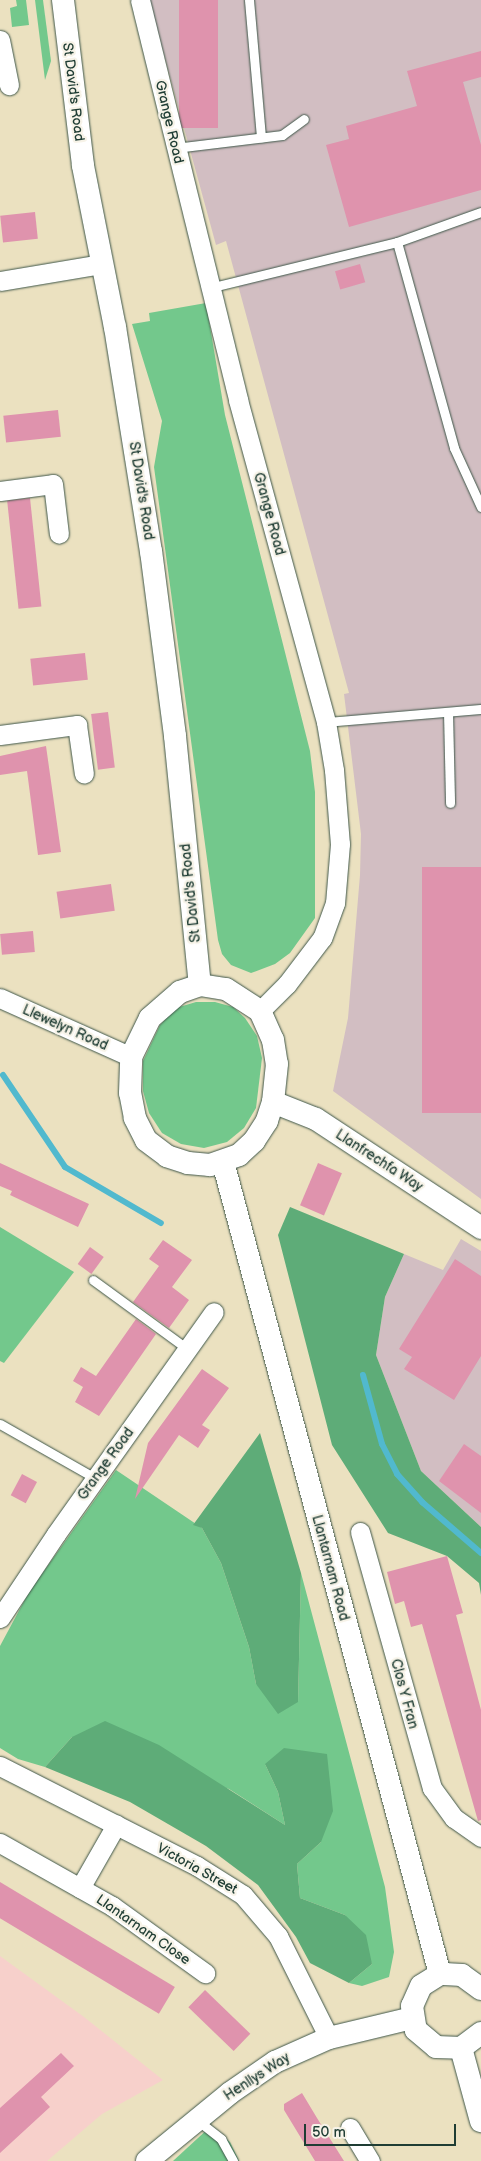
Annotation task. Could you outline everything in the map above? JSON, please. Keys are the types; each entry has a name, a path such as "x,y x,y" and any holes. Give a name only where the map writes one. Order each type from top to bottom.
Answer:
{"street":[{"name":"St David's Road","path":"63,0 77,123 151,551 175,736 200,985"},
{"name":"Grange Road","path":"140,0 174,148 213,286 238,400 326,722 339,824 335,903 322,938 287,984 260,1011"},
{"path":"0,40 9,85"},
{"path":"0,281 102,264"},
{"path":"0,491 53,484 59,534"},
{"path":"0,735 77,725 84,774"},
{"path":"200,985 226,989 260,1011 273,1040 277,1064 273,1102 267,1122 254,1141 239,1155 223,1162 188,1163 167,1156 146,1140 136,1118 130,1093 131,1057 150,1018 180,992 200,985"},
{"name":"Llewelyn Road","path":"0,998 131,1057"},
{"name":"Llanfrechfa Way","path":"273,1102 316,1119 481,1228"},
{"name":"Llantarnam Road","path":"223,1162 440,1974"},
{"name":"Grange Road","path":"0,1618 95,1478 189,1350 214,1312"},
{"name":"Clos Y Fran","path":"360,1532 432,1788 454,1818 481,1837"},
{"name":"Victoria Street","path":"0,1766 205,1871 243,1895 273,1928 295,1965 329,2038"},
{"name":"Llantarnam Close","path":"80,1888 116,1825"},
{"name":"Llantarnam Close","path":"0,1843 112,1906 205,1973"},
{"path":"481,1990 462,1975 440,1974 430,1978 415,1996 412,2018 424,2040 436,2047 461,2048 481,2033"},
{"name":"Henllys Way","path":"148,2161 197,2120 275,2062 329,2038 412,2018"},
{"path":"461,2048 481,2121"},
{"path":"350,2128 370,2161"}],"lane":[{"path":"249,0 261,137"},
{"path":"174,148 287,133 304,119"},
{"path":"213,286 397,242 481,212"},
{"path":"397,242 454,448 481,507"},
{"path":"326,722 481,709"},
{"path":"448,712 450,803"},
{"path":"93,1280 189,1350"},
{"path":"0,1424 95,1478"},
{"path":"197,2120 221,2139 233,2161"}],"shaded area":[{"path":"149,0 481,0 481,1199 333,1091 348,1018 360,875 361,834 344,694 349,693 226,241 216,245"},
{"path":"461,1239 481,1251 481,1527 421,1471 376,1355 385,1297 404,1254 443,1270"},
{"path":"0,1956 84,2017 163,2080 102,2114 47,2161 0,2161"}],"green space":[{"path":"16,0 26,0 29,25 12,27 10,8 17,6"},
{"path":"35,0 43,0 51,61 45,80"},
{"path":"206,303 225,415 310,751 315,792 315,918 290,953 275,964 251,973 231,965 222,954 218,940 154,467 162,421 132,324 150,321 149,313"},
{"path":"196,1002 215,1002 233,1007 245,1018 257,1036 262,1058 256,1108 244,1128 227,1142 204,1148 181,1144 162,1133 149,1113 143,1091 143,1061 160,1025 176,1008"},
{"path":"290,1207 404,1254 385,1297 376,1355 421,1471 481,1527 481,1595 479,1583 447,1556 388,1533 332,1445 278,1235"},
{"path":"0,1227 74,1272 4,1363 0,1361"},
{"path":"260,1433 301,1573 298,1702 278,1714 256,1684 249,1647 221,1563 202,1528 193,1525"},
{"path":"116,1470 202,1528 221,1563 249,1647 256,1684 298,1702 301,1573 385,1887 394,1952 389,1977 362,1986 349,1983 372,1964 345,1915 300,1898 297,1864 321,1842 265,1764 278,1792 285,1825 229,1789 72,1737 45,1767 18,1759 0,1748 0,1646 29,1592"},
{"path":"105,1721 159,1745 285,1825 278,1792 265,1764 284,1748 327,1754 333,1811 321,1842 297,1864 300,1898 345,1915 366,1935 372,1964 349,1983 310,1963 296,1937 258,1885 206,1846 130,1802 45,1767 72,1737"},
{"path":"211,2126 230,2142 239,2161 173,2161"}],"building":[{"path":"179,0 218,0 218,128 179,128"},
{"path":"481,51 481,77 463,82 481,145 481,190 349,227 326,145 349,139 346,126 417,106 407,71"},
{"path":"35,212 38,239 3,243 0,216"},
{"path":"360,264 365,282 340,289 335,271"},
{"path":"58,410 61,437 6,443 3,416"},
{"path":"30,498 41,606 19,609 7,500"},
{"path":"85,653 88,680 33,686 30,659"},
{"path":"108,712 115,768 98,770 91,714"},
{"path":"46,746 61,852 38,855 27,771 0,775 0,756"},
{"path":"422,867 481,867 481,1113 422,1113"},
{"path":"111,884 115,911 60,918 57,892"},
{"path":"33,931 35,952 2,955 0,934"},
{"path":"0,1163 89,1204 78,1227 10,1195 12,1191 0,1186"},
{"path":"318,1163 342,1173 324,1216 300,1205"},
{"path":"163,1240 192,1260 172,1287 189,1300 169,1328 133,1302 159,1266 149,1259"},
{"path":"90,1247 104,1257 91,1274 78,1264"},
{"path":"455,1259 481,1276 481,1356 454,1400 404,1369 412,1357 399,1349"},
{"path":"136,1319 156,1334 99,1416 75,1402 83,1387 73,1381 81,1367 96,1376"},
{"path":"202,1369 229,1388 202,1425 210,1430 198,1448 179,1435 135,1499 148,1443"},
{"path":"464,1444 481,1456 481,1513 439,1481"},
{"path":"22,1474 37,1482 26,1503 11,1495"},
{"path":"447,1556 463,1613 456,1615 481,1710 481,1820 478,1821 422,1624 411,1627 404,1601 395,1604 387,1572"},
{"path":"0,1882 175,1987 159,2014 0,1918"},
{"path":"205,1990 250,2034 234,2051 188,2007"},
{"path":"61,2053 74,2066 41,2097 50,2107 0,2153 0,2108"},
{"path":"302,2093 344,2161 315,2161 284,2110 284,2104"}],"waterway":[{"path":"3,1075 65,1167 161,1223"},
{"path":"363,1375 382,1444 397,1474 422,1502 481,1553"}]}
